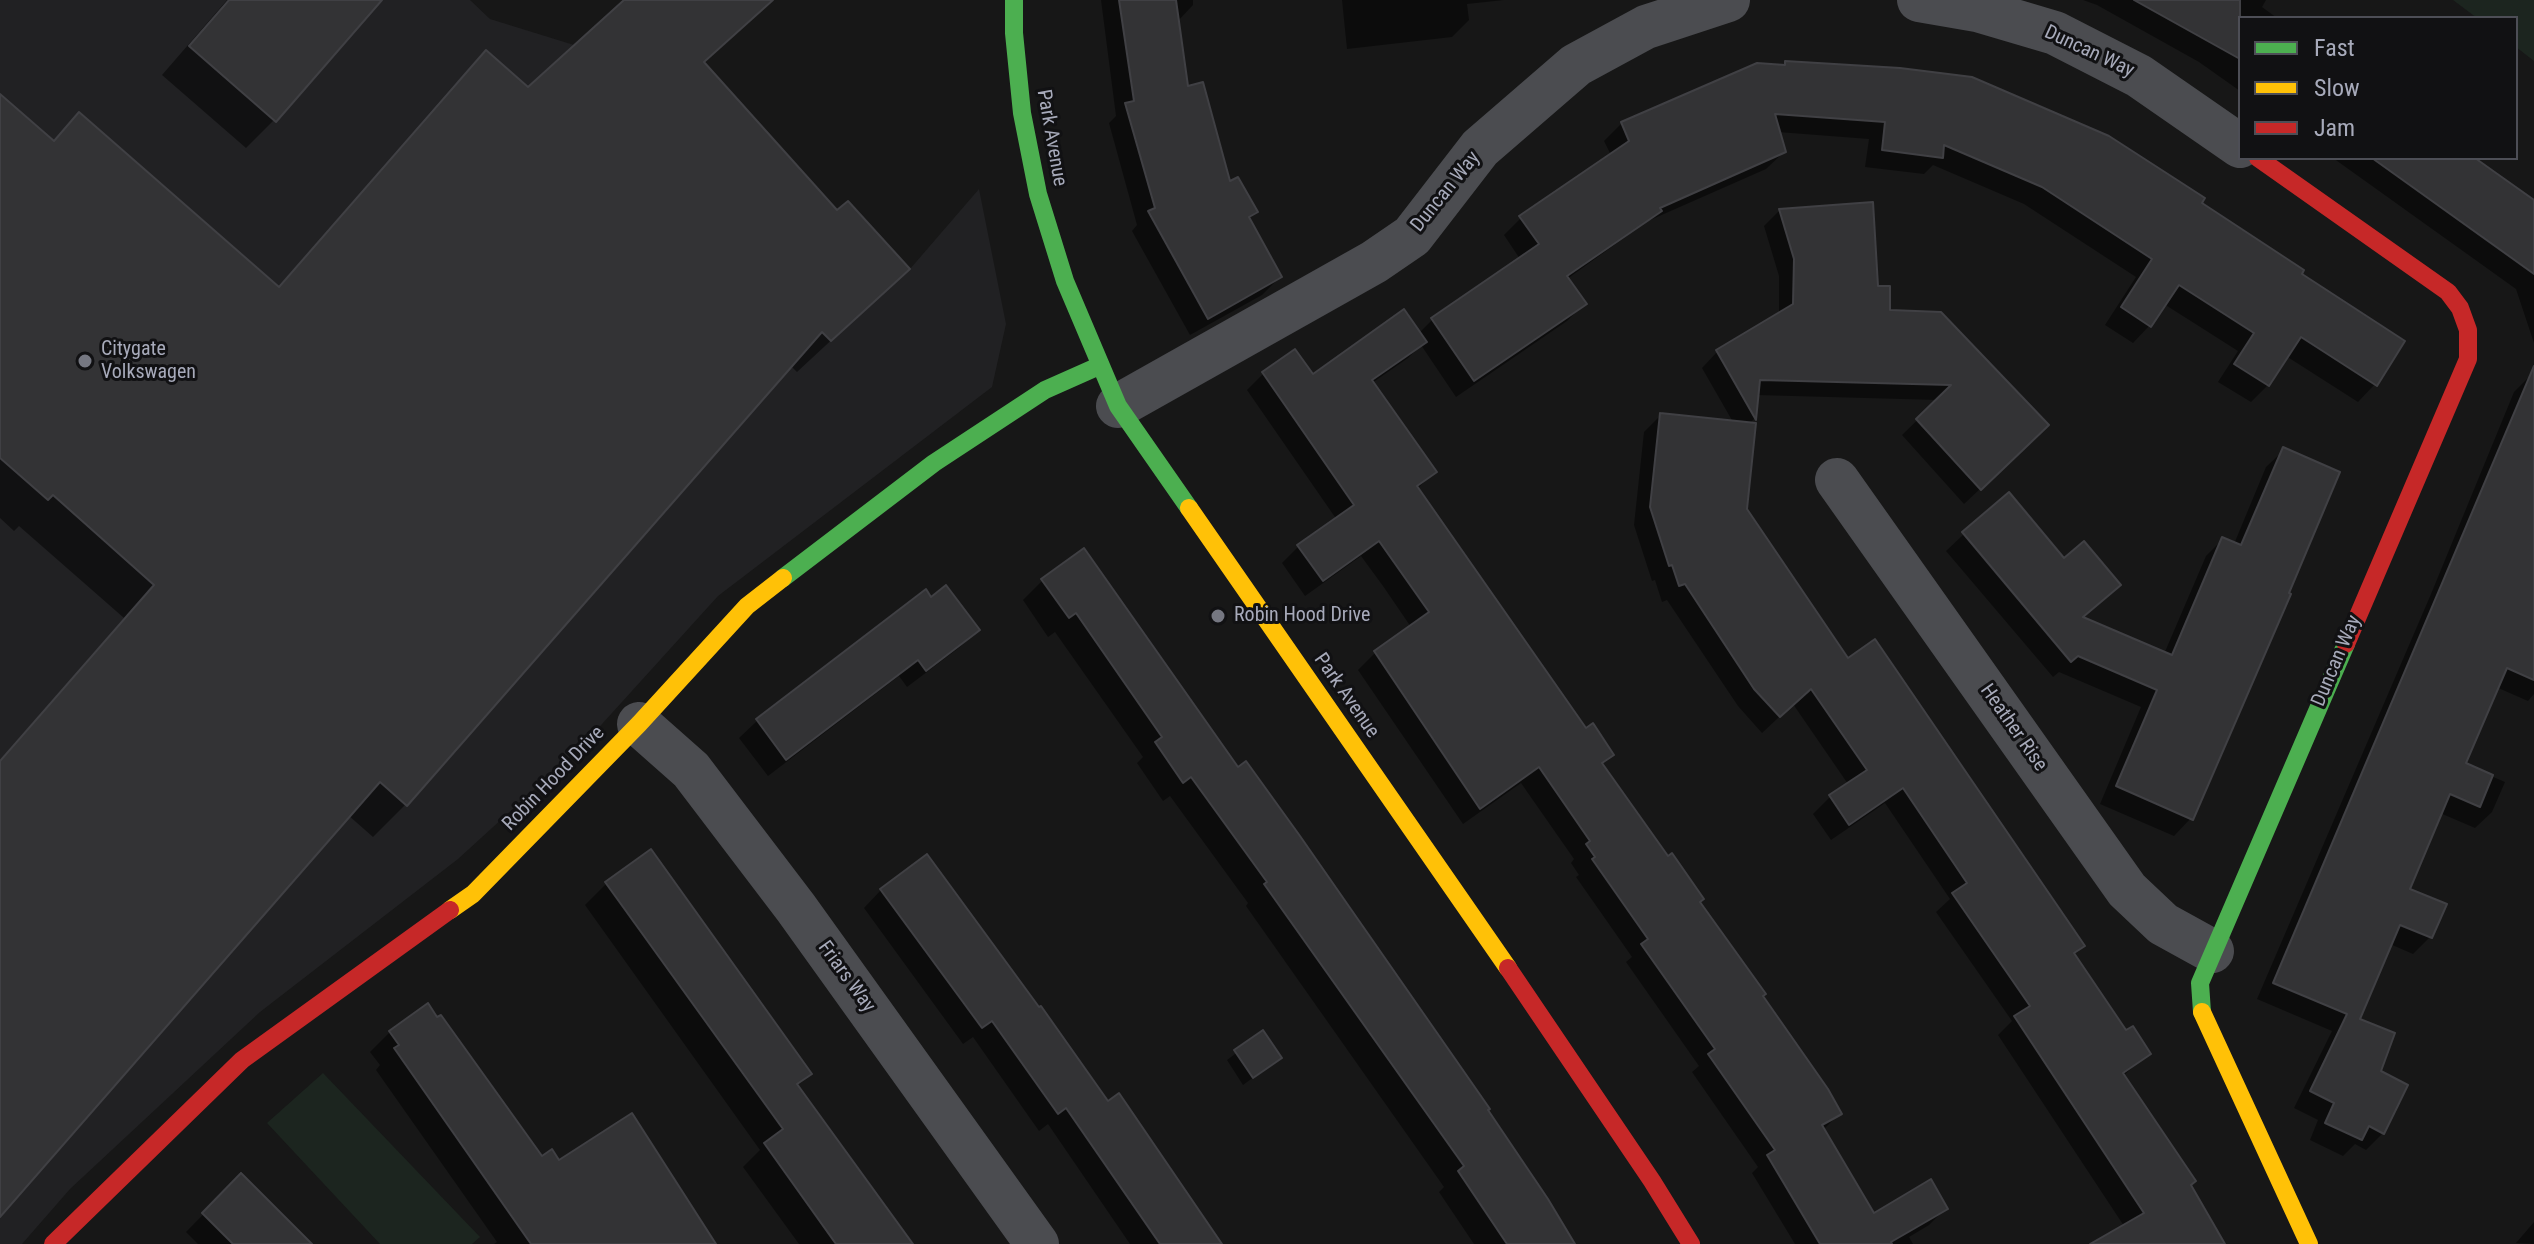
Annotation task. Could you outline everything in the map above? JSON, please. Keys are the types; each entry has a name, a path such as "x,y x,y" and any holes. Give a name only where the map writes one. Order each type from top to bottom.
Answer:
{"street":[{"name":"Park Avenue","path":"1014,0 1022,113 1038,194 1065,281 1118,406 1556,1040 1691,1244"},
{"name":"Duncan Way","path":"1118,406 1348,277 1412,236 1480,148 1576,65 1646,27 1728,0"},
{"name":"Duncan Way","path":"1919,0 1977,10 2055,33 2139,76 2238,145"},
{"name":"Duncan Way","path":"2261,160 2448,292 2460,308 2468,330 2468,359 2200,983 2202,1016 2309,1244"},
{"name":"Robin Hood Drive","path":"53,1244 242,1060 473,894 639,724 747,606 934,463 1045,390 1099,366"},
{"name":"Heather Rise","path":"1837,480 2127,890 2163,924 2212,951"},
{"name":"Friars Way","path":"639,724 691,770 796,908 1037,1244"}],"shaded area":[{"path":"0,0 470,0 490,19 574,45 635,124 830,341 910,269 979,189 1006,324 992,387 718,596 583,745 458,859 260,1012 70,1189 22,1244 0,1244"},
{"path":"2453,0 2534,0 2534,61 2518,49 2518,16 2474,16"},
{"path":"323,1073 480,1237 472,1244 380,1244 267,1123"}],"building":[{"path":"229,0 382,0 276,122 189,46"},
{"path":"624,0 773,0 704,62 837,210 848,201 910,269 831,341 822,332 407,806 380,782 0,1217 0,761 154,585 53,495 48,500 0,458 0,94 54,141 79,112 279,287 486,50 528,87"},
{"path":"1119,0 1176,0 1188,86 1203,82 1230,181 1238,177 1258,212 1249,217 1282,277 1208,319 1148,211 1155,208 1125,103 1134,101"},
{"path":"2134,0 2240,0 2238,58"},
{"path":"1785,61 1900,68 1972,77 2109,136 2205,198 2202,203 2304,270 2302,274 2405,341 2377,386 2301,337 2269,386 2234,364 2254,333 2179,285 2151,327 2121,307 2152,259 2042,187 1944,145 1943,158 1882,150 1885,122 1775,114 1786,152 1660,208 1662,211 1567,276 1587,304 1474,381 1431,318 1539,244 1519,216 1629,141 1621,122 1757,63 1785,65"},
{"path":"2375,160 2478,160 2534,200 2534,274"},
{"path":"1873,202 1878,286 1890,286 1890,310 1941,312 2049,425 1981,490 1916,419 1951,385 1760,380 1756,420 1716,350 1793,304 1794,259 1779,209"},
{"path":"1404,309 1427,342 1372,380 1437,472 1417,486 1586,728 1593,723 1614,755 1602,763 1668,856 1672,853 1704,899 1700,902 1766,994 1763,996 1828,1089 1842,1114 1822,1125 1874,1213 1931,1179 1948,1209 1892,1244 1820,1244 1767,1155 1775,1150 1708,1054 1715,1049 1641,944 1648,939 1592,859 1595,857 1586,844 1590,841 1539,767 1480,809 1374,651 1429,612 1379,541 1323,581 1297,545 1354,505 1262,372 1295,349 1313,374"},
{"path":"2534,366 2534,680 2507,668 2466,763 2493,775 2480,807 2450,794 2410,889 2447,904 2432,938 2400,925 2360,1019 2395,1033 2381,1071 2408,1085 2384,1134 2369,1126 2362,1140 2325,1123 2334,1103 2310,1091 2347,1014 2273,983"},
{"path":"1660,413 1756,423 1747,509 1848,658 1875,639 2085,946 2074,953 2126,1030 2133,1026 2151,1054 2123,1073 2196,1181 2191,1185 2225,1244 2090,1244 2144,1213 2014,1016 2030,1006 1952,893 1967,883 1903,788 1849,825 1829,795 1867,770 1811,689 1780,717 1754,689 1685,584 1679,586 1672,565 1669,566 1650,507"},
{"path":"2283,447 2340,472 2193,820 2116,786 2157,690 2078,656 2071,662 1962,532 2009,492 2064,558 2084,541 2121,585 2083,617 2172,655 2222,537 2241,545"},
{"path":"1084,548 1238,767 1246,761 1300,836 1490,1109 1575,1244 1507,1244 1458,1171 1464,1166 1264,884 1267,882 1191,777 1183,783 1155,742 1162,737 1076,613 1069,618 1041,579"},
{"path":"946,585 980,630 926,671 918,660 786,760 756,719 926,589 931,597"},
{"path":"651,849 812,1074 797,1084 913,1244 836,1244 764,1143 783,1129 605,882"},
{"path":"927,854 1108,1101 1119,1093 1222,1244 1160,1244 1066,1108 1058,1114 992,1021 982,1028 880,889"},
{"path":"428,1003 437,1017 441,1015 542,1156 552,1149 559,1160 632,1113 716,1244 531,1244 394,1048 399,1045 389,1031"},
{"path":"1263,1030 1282,1058 1253,1078 1234,1050"},
{"path":"241,1173 312,1244 233,1244 202,1213"}],"traffic: fast":[{"path":"1014,0 1022,113 1038,194 1065,281 1118,406 1189,508"},
{"path":"783,578 934,463 1045,390 1099,366"},
{"path":"2202,1012 2200,983 2346,644"}],"traffic: slow":[{"path":"1189,508 1508,968"},
{"path":"450,910 473,894 639,724 747,606 783,578"},
{"path":"2202,1012 2309,1244"}],"traffic: jam":[{"path":"2261,160 2448,292 2460,308 2468,330 2468,359 2346,644"},
{"path":"53,1244 242,1060 450,910"},
{"path":"1508,968 1691,1244"}],"place":[{"name":"Citygate Volkswagen","path":"85,361"},
{"name":"Robin Hood Drive","path":"1218,616"}]}
